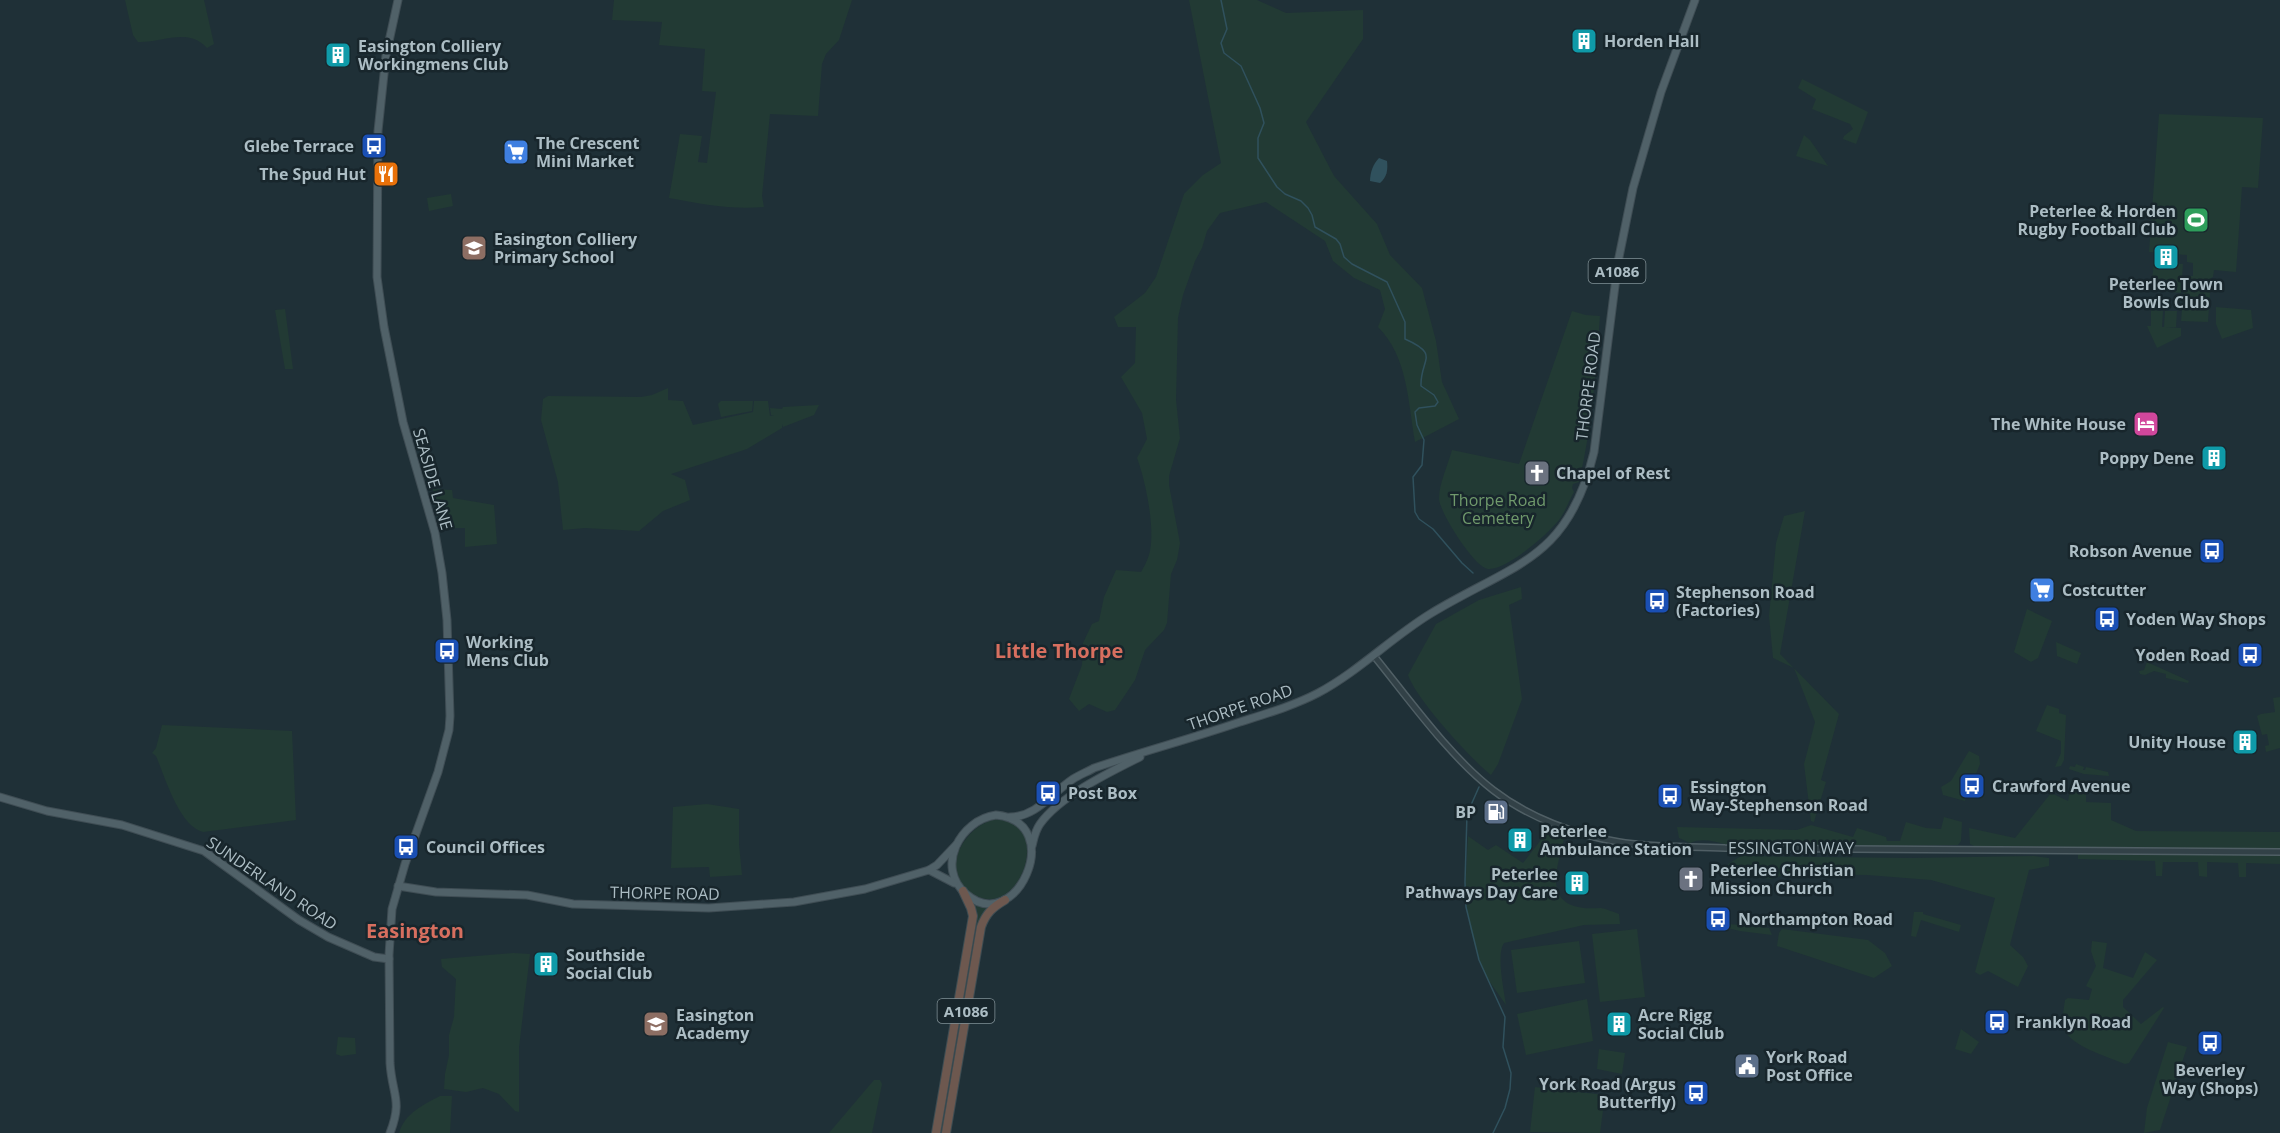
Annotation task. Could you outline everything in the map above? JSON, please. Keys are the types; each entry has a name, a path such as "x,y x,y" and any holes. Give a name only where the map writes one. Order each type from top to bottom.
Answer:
{"highway":[{"name":"A1086","path":"936,1133 971,928 971,908 963,891"},
{"name":"A1086","path":"946,1133 981,927 984,918 992,908 1005,900"}],"main road":[{"name":"SEASIDE LANE","path":"390,1133 398,1107 390,1063 390,919 398,886 438,772 449,730 450,716 447,620 442,573 435,532 403,422 384,327 377,277 378,131 386,54 398,0"},
{"name":"THORPE ROAD","path":"1010,817 1030,814 1071,781 1094,768 1298,702 1328,687 1429,615 1534,556 1560,530 1579,501 1594,452 1617,272 1633,188 1661,92 1695,0"},
{"name":"THORPE ROAD","path":"1032,848 1039,825 1068,799 1092,782 1155,748"},
{"name":"SUNDERLAND ROAD","path":"0,796 47,811 122,825 204,851 228,866 299,920 328,937 374,957 389,959"},
{"path":"929,870 947,877 963,891 978,901 986,903 1005,900 1020,888 1028,870 1032,848 1025,829 1010,817 996,815 980,819 956,844 951,869 956,884"},
{"name":"THORPE ROAD","path":"398,886 436,892 527,895 573,904 709,908 794,902 865,889 929,870 937,865 956,844"}],"street":[{"name":"ESSINGTON WAY","path":"1374,656 1446,744 1492,790 1549,822 1593,837 1620,843 1725,848 2280,852"}],"green space":[{"path":"125,0 204,0 214,44 207,48 192,38 183,37 138,42 133,35"},
{"path":"614,0 852,0 839,40 826,54 822,64 818,116 770,114 762,196 764,207 728,207 669,198 680,134 702,136 698,162 707,163 716,92 702,91 705,49 659,45 662,22 612,20"},
{"path":"1189,0 1257,0 1286,13 1363,10 1363,39 1306,122 1334,176 1377,224 1390,255 1422,288 1436,341 1442,382 1459,419 1415,442 1401,366 1388,339 1378,327 1385,309 1380,290 1354,278 1333,261 1325,241 1266,202 1220,213 1207,231 1195,261 1178,318 1176,400 1180,438 1169,476 1169,485 1180,543 1177,560 1171,574 1167,623 1164,630 1145,650 1135,680 1115,710 1107,712 1089,704 1079,711 1069,699 1082,665 1083,643 1092,624 1099,621 1104,597 1116,570 1141,572 1151,545 1149,506 1137,458 1147,439 1142,413 1121,377 1135,363 1136,327 1118,327 1114,317 1145,293 1156,277 1184,194 1203,175 1221,163"},
{"path":"1802,79 1868,112 1856,144 1843,139 1853,129 1850,124 1812,109 1816,99 1798,88"},
{"name":"Peterlee & Horden Rugby Football Club","path":"2159,114 2263,118 2258,188 2242,187 2236,272 2214,270 2211,278 2208,322 2181,321 2185,276 2193,276 2193,263 2187,262 2187,255 2149,252"},
{"path":"1804,135 1810,140 1828,166 1796,156"},
{"path":"451,194 453,206 429,211 427,198"},
{"path":"2154,262 2183,264 2181,293 2151,290"},
{"path":"2216,307 2251,310 2253,328 2222,339 2216,324"},
{"path":"285,309 293,369 285,369 275,310"},
{"path":"2151,310 2163,311 2162,327 2164,327 2165,311 2177,311 2176,327 2166,327 2181,328 2181,336 2157,348 2147,326 2151,326"},
{"name":"Thorpe Road Cemetery","path":"1572,311 1600,316 1590,420 1579,482 1573,484 1574,492 1563,514 1546,534 1515,558 1496,568 1488,569 1482,566 1467,550 1445,516 1439,499 1444,474 1452,450 1519,464"},
{"path":"668,388 668,400 683,401 693,425 753,412 754,401 768,401 770,416 774,415 771,415 770,408 819,405 814,415 783,427 782,424 782,428 747,449 671,474 685,480 690,500 663,511 639,531 585,528 563,530 558,482 541,420 543,399 548,396 641,397"},
{"path":"721,401 753,401 752,411 721,417 718,404"},
{"path":"433,489 452,490 453,498 494,505 497,544 465,547 465,528 439,528"},
{"path":"1805,511 1780,654 1794,668 1773,658 1769,616 1776,543 1784,516"},
{"path":"1521,587 1522,599 1509,605 1522,699 1498,764 1491,775 1458,743 1433,713 1413,686 1408,675 1436,624 1479,600"},
{"path":"2027,609 2052,621 2038,658 2031,662 2014,652"},
{"path":"2056,642 2081,653 2077,664 2057,656"},
{"path":"2147,662 2189,681 2188,683 2166,678 2166,674 2154,671 2145,675 2140,674 2139,671 2144,670"},
{"path":"1794,668 1839,714 1821,780 1826,782 1814,822 1811,821 1804,764 1815,722"},
{"path":"2280,697 2280,748 2266,752 2265,746 2269,745 2267,734 2262,735 2257,716 2275,712 2273,698"},
{"path":"2047,705 2059,709 2059,713 2066,715 2064,760 2061,766 2055,767 2061,753 2061,741 2036,731"},
{"path":"162,725 292,731 296,820 203,832 194,828 180,811 156,756 152,753 156,748"},
{"path":"1969,751 1979,756 1980,764 1965,801 1943,795 1941,787 1951,781"},
{"path":"2076,764 2084,767 2083,770 2086,767 2108,772 2109,776 2084,774 2069,769 2070,766 2075,767"},
{"path":"2072,779 2086,781 2086,802 2111,803 2111,820 2136,831 2280,832 2280,849 1974,846 1970,844 1969,828 2015,838 2051,793 2068,801"},
{"path":"707,804 739,809 742,875 710,877 709,867 671,868 673,807"},
{"path":"1944,817 1962,822 1961,841 1958,845 1724,844 1703,840 1690,843 1679,838 1677,827 1797,830 1811,825 1853,837 1857,828 1886,837 1887,841 1900,841 1906,822 1926,828 1941,829"},
{"path":"994,819 1008,820 1020,829 1026,842 1027,858 1014,887 1002,896 987,899 971,893 961,884 956,873 956,862 959,851 973,831"},
{"path":"1547,832 1564,839 1556,879 1560,896 1567,903 1578,907 1601,908 1619,914 1620,924 1584,925 1504,943 1501,964 1506,1005 1487,978 1470,928 1465,893 1468,836 1488,850 1496,845 1523,863"},
{"path":"2078,853 2280,855 2280,864 2246,863 2246,877 2239,877 2238,863 2207,862 2207,877 2199,876 2198,862 2163,862 2162,876 2156,876 2155,861 2078,859"},
{"path":"1741,856 1911,858 2034,856 2049,858 2049,866 2029,870 2010,945 2023,957 2028,966 2018,987 1988,971 1980,975 1975,972 1995,898 1931,880 1867,875 1785,874 1773,879 1728,875 1728,864"},
{"path":"973,903 989,907 943,1133 938,1133"},
{"path":"1914,912 1923,912 1923,914 1961,925 1959,932 1921,920 1916,937 1911,936"},
{"path":"1729,924 1769,928 1772,935 1727,928"},
{"path":"1637,929 1645,997 1600,1002 1592,934"},
{"path":"1782,929 1868,940 1885,953 1892,966 1874,978 1777,946"},
{"path":"1579,941 1585,983 1517,993 1511,950"},
{"path":"2092,941 2107,943 2103,968 2133,978 2145,952 2157,960 2123,1000 2123,1007 2141,1024 2164,1008 2129,1063 2125,1064 2079,1044 2065,1031 2063,1015 2065,1000 2068,998 2089,1000 2092,989 2086,986 2096,966 2091,951"},
{"path":"513,953 530,954 519,1048 519,1112 515,1111 499,1094 483,1088 466,1092 444,1089 449,1055 449,1035 454,1017 456,979 442,967 441,959"},
{"path":"1587,999 1593,1041 1526,1055 1517,1014"},
{"path":"1961,1029 1979,1042 1971,1054 1955,1049"},
{"path":"338,1037 355,1038 356,1054 341,1056 336,1054"},
{"path":"2168,1042 2187,1047 2160,1130 2144,1133 2147,1108"},
{"path":"1599,1049 1625,1053 1622,1074 1597,1069"},
{"path":"874,1080 880,1080 882,1084 872,1133 829,1133"},
{"path":"1535,1087 1605,1095 1600,1133 1530,1132"},
{"path":"440,1096 452,1096 450,1133 399,1133 410,1115"}],"water":[{"path":"1379,158 1387,161 1386,176 1380,183 1370,181 1372,169"}],"waterway":[{"path":"1221,0 1227,29 1221,43 1224,53 1241,66 1260,108 1264,123 1258,138 1258,158 1277,187 1285,194 1301,201 1308,208 1315,227 1336,239 1344,257 1352,264 1387,282 1405,322 1405,339 1423,349 1426,354 1421,386 1434,395 1438,402 1435,406 1419,408 1415,412 1417,425 1424,440 1422,465 1413,477 1415,512 1419,519 1433,529 1473,573"},
{"path":"1479,787 1467,814 1466,907 1479,960 1505,1017 1503,1047 1511,1073 1505,1108 1493,1133"}],"place":[{"name":"Horden Hall","path":"1584,41"},
{"name":"Easington Colliery Workingmens Club","path":"338,55"},
{"name":"Glebe Terrace","path":"374,146"},
{"name":"The Crescent Mini Market","path":"516,152"},
{"name":"The Spud Hut","path":"386,174"},
{"name":"Peterlee & Horden Rugby Football Club","path":"2196,220"},
{"name":"Easington Colliery Primary School","path":"474,248"},
{"name":"Peterlee Town Bowls Club","path":"2166,257"},
{"name":"The White House","path":"2146,424"},
{"name":"Poppy Dene","path":"2214,458"},
{"name":"Chapel of Rest","path":"1537,473"},
{"name":"Robson Avenue","path":"2212,551"},
{"name":"Costcutter","path":"2042,590"},
{"name":"Stephenson Road (Factories)","path":"1657,601"},
{"name":"Yoden Way Shops","path":"2107,619"},
{"name":"Working Mens Club","path":"447,651"},
{"name":"Yoden Road","path":"2250,655"},
{"name":"Unity House","path":"2245,742"},
{"name":"Crawford Avenue","path":"1972,786"},
{"name":"Post Box","path":"1048,793"},
{"name":"Essington Way-Stephenson Road","path":"1670,796"},
{"name":"BP","path":"1496,812"},
{"name":"Peterlee Ambulance Station","path":"1520,840"},
{"name":"Council Offices","path":"406,847"},
{"name":"Peterlee Christian Mission Church","path":"1691,879"},
{"name":"Peterlee Pathways Day Care","path":"1577,883"},
{"name":"Northampton Road","path":"1718,919"},
{"name":"Southside Social Club","path":"546,964"},
{"name":"Franklyn Road","path":"1997,1022"},
{"name":"Easington Academy","path":"656,1024"},
{"name":"Acre Rigg Social Club","path":"1619,1024"},
{"name":"Beverley Way (Shops)","path":"2210,1043"},
{"name":"York Road Post Office","path":"1747,1066"},
{"name":"York Road (Argus Butterfly)","path":"1696,1093"}],"district":[{"name":"Little Thorpe","path":"1059,650"},
{"name":"Easington","path":"415,930"}]}
